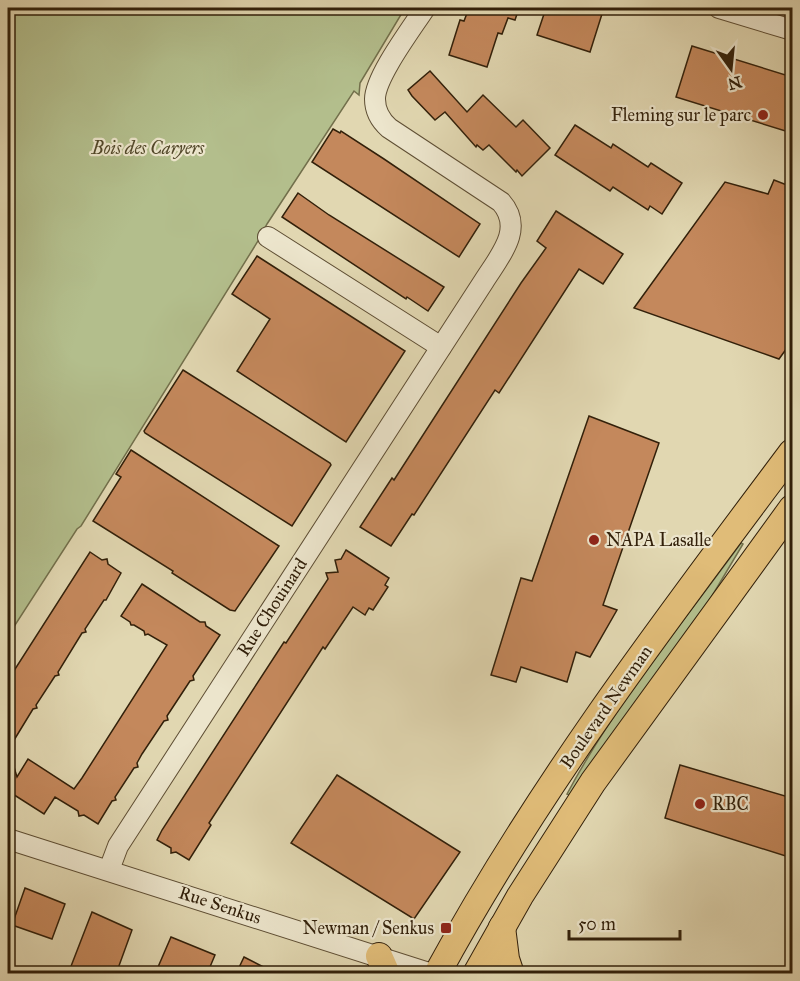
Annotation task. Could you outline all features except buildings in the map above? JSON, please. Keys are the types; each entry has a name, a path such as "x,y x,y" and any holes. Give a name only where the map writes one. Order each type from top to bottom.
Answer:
{"main road":[{"name":"Boulevard Newman","path":"437,974 537,806 632,669 792,452"},
{"name":"Boulevard Newman","path":"476,974 540,864 593,782 792,508"},
{"path":"502,927 506,959 511,974"}],"street":[{"name":"Rue Chouinard","path":"109,870 118,846 505,248 510,236 512,228 509,215 501,202 389,128 376,111 375,93 382,77 425,8"},
{"path":"719,8 792,30"},
{"path":"268,237 441,347"},
{"name":"Rue Senkus","path":"8,839 109,870 383,965 432,974"}],"green space":[{"name":"Bois des Caryers","path":"8,8 405,8 360,83 359,95 354,91 267,224 81,526 8,636"},
{"path":"741,543 743,544 709,601 570,795 567,794 627,697"}],"place":[{"name":"Fleming sur le parc","path":"763,115"},
{"name":"NAPA Lasalle","path":"594,540"},
{"name":"RBC","path":"700,804"},
{"name":"Newman / Senkus","path":"446,928"}]}
